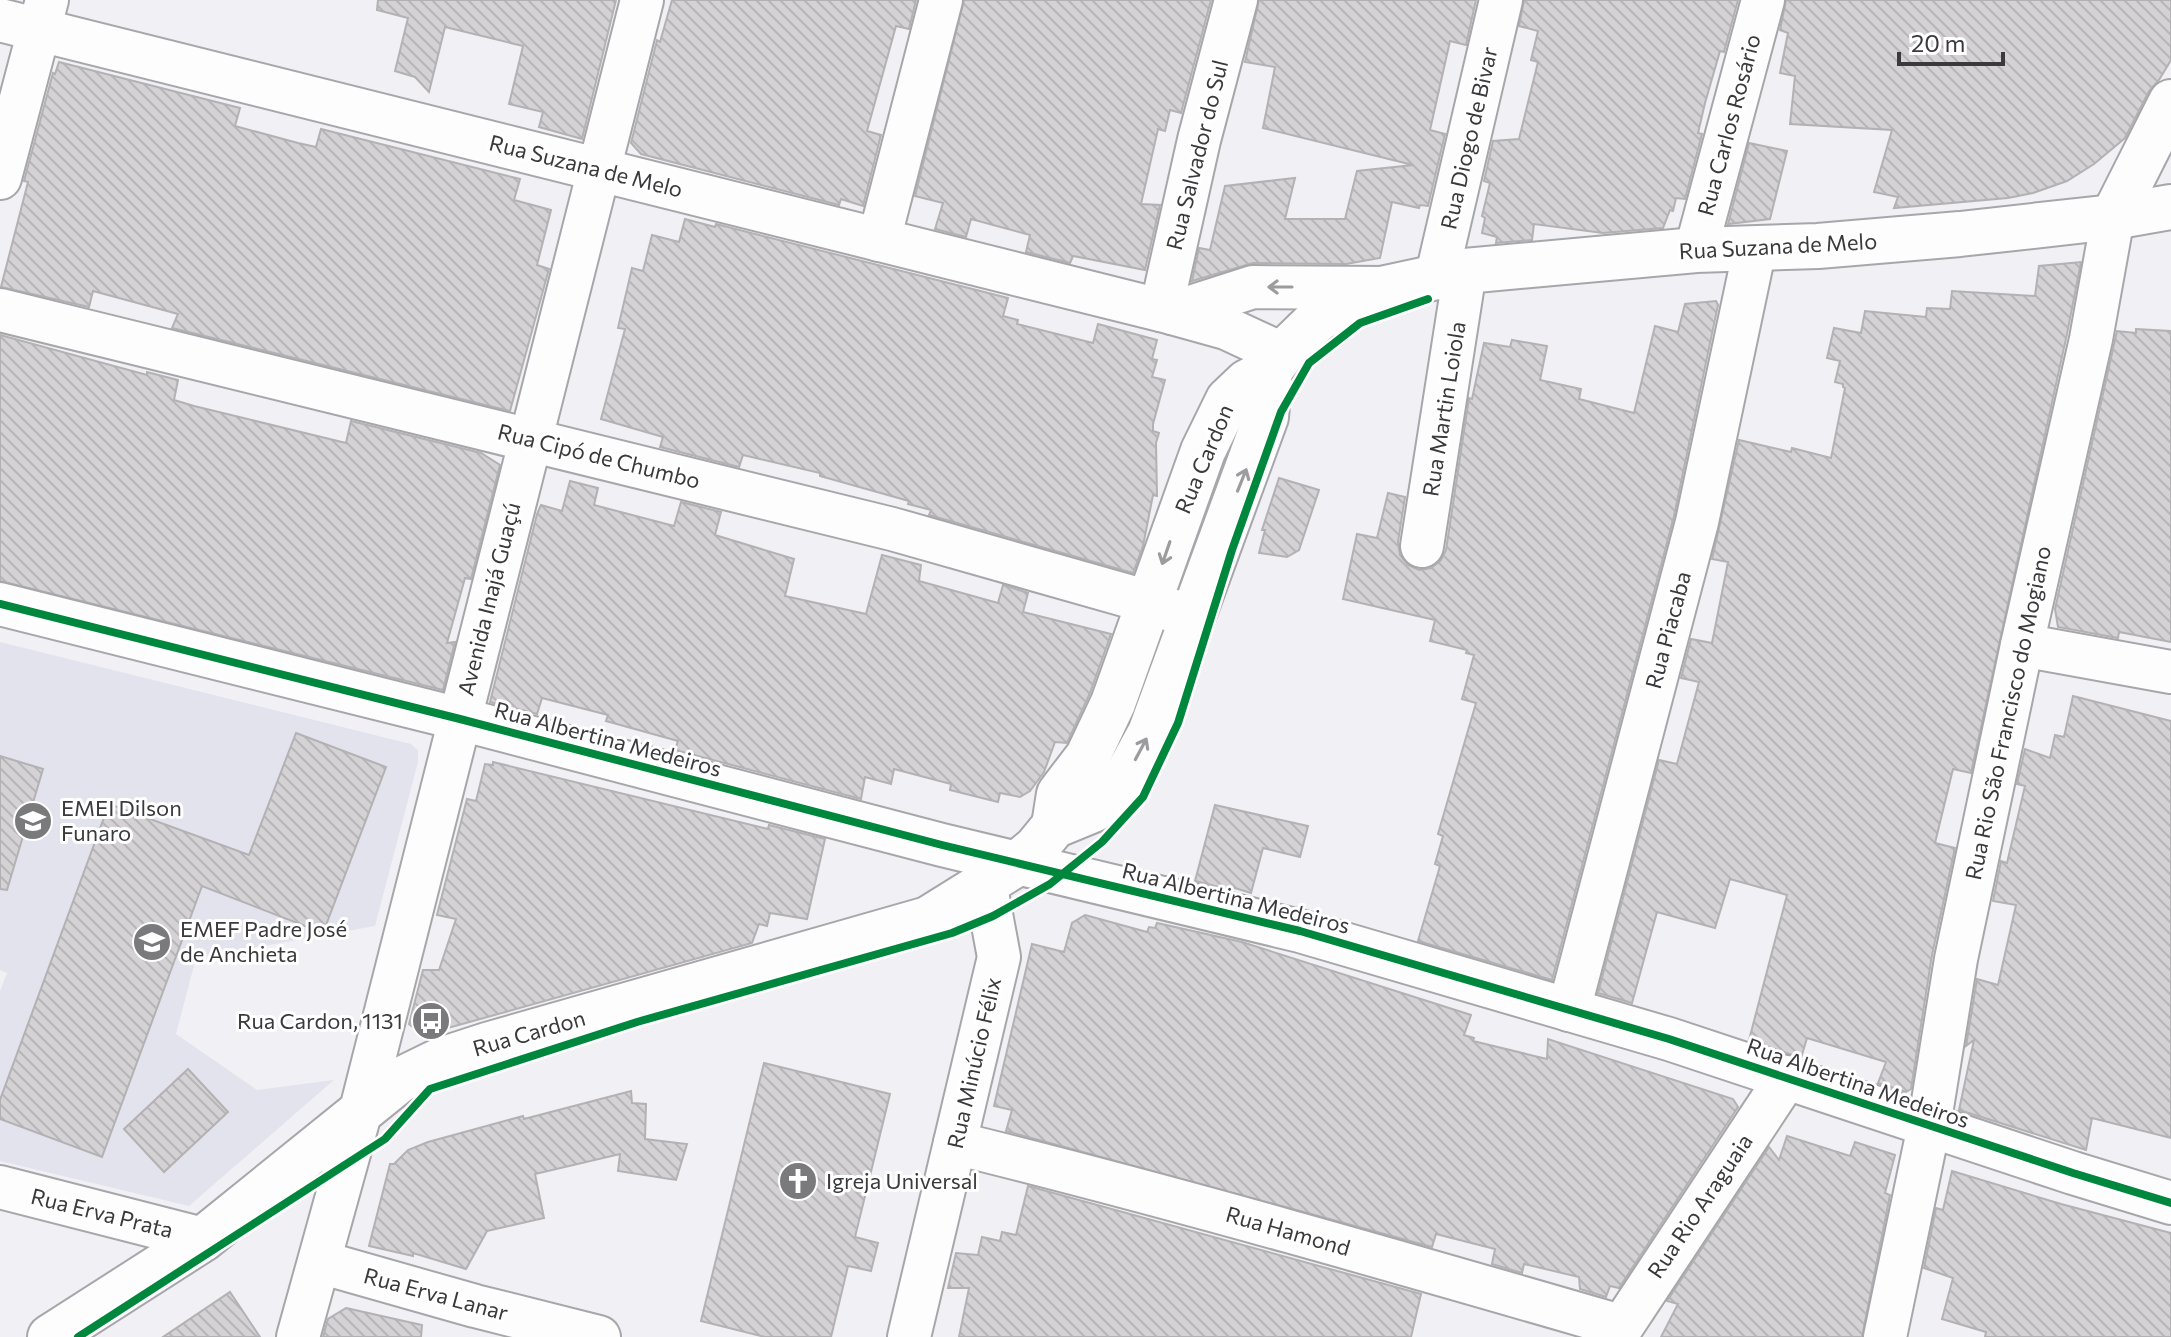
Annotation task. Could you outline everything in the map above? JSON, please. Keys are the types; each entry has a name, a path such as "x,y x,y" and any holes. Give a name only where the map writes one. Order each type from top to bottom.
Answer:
{"street":[{"name":"Avenida Inajá Guaçú","path":"298,1337 361,1110 642,0"},
{"path":"879,240 941,0"},
{"name":"Rua Salvador do Sul","path":"1167,311 1199,140 1236,0"},
{"name":"Rua Diogo de Bivar","path":"1451,273 1501,0"},
{"name":"Rua Carlos Rosário","path":"1696,250 1763,0"},
{"name":"Rua Suzana de Melo","path":"29,17 598,169 1167,311 1226,328 1276,362 1318,319 1347,303 1386,288 1451,273 1696,250 1960,234 2113,217 2171,207"},
{"path":"0,178 29,17"},
{"name":"Rua Rio São Francisco do Mogiano","path":"1885,1337 1929,1126 1956,959 2091,339 2113,217 2171,102"},
{"name":"Rua Piacaba","path":"1569,1010 1697,522 1755,248"},
{"name":"Rua Martin Loiola","path":"1422,546 1451,273"},
{"name":"Rua Suzana de Melo","path":"1167,311 1253,287 1386,288"},
{"name":"Rua Cipó de Chumbo","path":"0,310 892,529 1149,602 1193,618"},
{"name":"Rua Cardon","path":"1054,826 1059,794 1088,756 1113,703 1203,451 1228,400 1276,362"},
{"name":"Rua Cardon","path":"50,1337 203,1239 400,1080 441,1060 487,1045 928,919 1036,848 1054,826 1093,810 1127,775 1150,733 1266,417 1276,362"},
{"name":"Rua Albertina Medeiros","path":"0,604 460,719 942,845 1002,872 1300,931 1787,1077 2171,1203"},
{"path":"2022,645 2171,672"},
{"name":"Rua Minúcio Félix","path":"909,1337 999,957 1002,872"},
{"name":"Rua Rio Araguaia","path":"1618,1332 1787,1077"},
{"name":"Rua Hamond","path":"955,1143 1318,1239 1618,1332"},
{"name":"Rua Erva Prata","path":"0,1187 203,1239"},
{"name":"Rua Erva Lanar","path":"320,1262 599,1337"}],"shaded area":[{"name":"EMEF Padre José de Anchieta","path":"0,642 411,744 418,750 418,762 375,926 196,958 176,1034 257,1090 334,1080 189,1206 0,1161 0,991 7,973 0,970"}],"building":[{"path":"378,0 616,0 582,139 539,127 543,112 509,104 523,46 445,27 429,92 415,77 395,71 408,18 377,10"},
{"path":"672,0 916,0 909,29 896,26 867,131 881,135 863,206 841,199 839,205 641,154 631,143 657,40 660,42"},
{"path":"964,0 1211,0 1181,113 1170,110 1165,131 1158,129 1141,204 1160,205 1145,270 1073,256 1070,263 1026,252 1030,235 971,219 966,237 935,229 943,203 915,196"},
{"path":"1259,0 1476,0 1466,45 1450,41 1430,130 1445,134 1428,206 1420,205 1419,208 1392,202 1380,258 1346,264 1253,263 1192,281 1199,248 1210,250 1225,186 1295,178 1285,219 1345,219 1357,171 1413,165 1263,128 1275,67 1245,62"},
{"path":"1524,0 1738,0 1724,52 1720,51 1705,103 1698,133 1702,134 1685,199 1676,198 1673,211 1670,210 1663,228 1603,233 1534,224 1532,240 1496,243 1497,237 1482,233 1485,218 1482,216 1490,183 1484,181 1493,141 1519,139 1538,62 1531,60 1538,31 1519,26"},
{"path":"1786,0 2171,0 2171,60 2149,91 2125,138 2094,164 2067,181 2008,198 1894,208 1898,197 1874,192 1892,130 1790,124 1795,76 1780,73 1788,33 1780,30"},
{"path":"59,62 240,108 235,126 298,143 316,147 321,129 520,179 514,200 551,210 537,265 549,269 510,411 172,328 178,314 93,291 89,307 1,287 28,182 24,181 53,73"},
{"path":"1749,143 1787,151 1770,219 1728,224"},
{"path":"685,219 715,227 716,224 1008,298 1003,316 1018,320 1017,324 1093,343 1098,324 1157,340 1152,359 1157,360 1152,377 1165,380 1153,424 1153,431 1159,433 1156,443 1157,496 1153,495 1143,546 1133,573 929,515 931,510 908,504 909,501 820,476 820,473 743,455 739,467 660,447 663,437 601,419 625,329 618,328 632,268 643,271 652,235 679,242"},
{"path":"2081,262 1971,773 1953,769 1935,843 1955,848 1932,955 1911,1089 1906,1092 1878,1083 1886,1062 1807,1038 1801,1058 1749,1040 1787,895 1730,879 1715,928 1657,912 1632,1003 1598,993 1659,760 1677,764 1699,682 1681,678 1691,639 1712,643 1728,562 1712,559 1739,440 1831,458 1845,388 1843,384 1835,382 1840,361 1827,358 1834,328 1861,333 1865,311 1926,317 1927,308 1950,309 1952,291 2035,296 2039,266"},
{"path":"1716,301 1718,305 1674,516 1552,980 1418,941 1440,866 1435,864 1443,836 1438,834 1476,703 1462,699 1474,655 1466,653 1467,650 1430,641 1435,620 1343,599 1357,534 1377,538 1388,493 1405,497 1398,542 1400,555 1408,565 1419,570 1431,568 1441,560 1446,550 1469,398 1472,399 1484,343 1510,347 1512,340 1547,346 1540,380 1581,389 1579,399 1634,413 1655,326 1678,332 1685,304"},
{"path":"2136,329 2171,331 2171,642 2119,632 2118,638 2058,627 2055,609 2117,331 2136,333"},
{"path":"0,335 147,375 147,372 178,380 174,400 194,406 346,443 351,421 481,453 500,465 471,579 465,578 447,643 455,642 443,690 0,581"},
{"path":"1279,478 1319,490 1299,550 1287,557 1259,553 1265,530 1262,530"},
{"path":"570,481 598,488 594,505 674,526 681,502 721,512 715,535 794,559 785,596 866,614 882,555 921,565 919,581 998,603 1003,585 1028,593 1023,612 1111,634 1090,693 1067,743 1055,742 1044,772 1030,791 1020,797 1000,793 998,802 950,790 951,784 894,769 891,784 865,777 861,799 675,750 678,741 606,721 608,715 542,698 537,714 490,702 537,514 541,505 562,511"},
{"path":"2073,696 2171,721 2171,1138 2092,1118 2086,1150 1959,1110 1974,1040 1966,1046 1977,979 1998,985 2016,905 1993,901 2001,861 2007,863 2025,786 2017,784 2025,749 2050,758 2055,735 2064,737"},
{"path":"296,733 386,767 323,933 202,886 102,1157 0,1119 0,1100 109,804 249,855"},
{"path":"0,756 43,769 7,890 0,889"},
{"path":"493,762 768,829 769,825 825,839 807,919 770,913 767,926 759,924 752,943 423,1035 409,1024 423,970 439,970 456,919 437,915 467,799 476,801 485,764 493,765"},
{"path":"1215,805 1308,826 1300,857 1263,848 1251,893 1195,881"},
{"path":"1085,915 1147,932 1157,923 1242,942 1471,1015 1464,1035 1474,1038 1473,1041 1547,1059 1548,1039 1733,1099 1738,1107 1619,1288 1610,1286 1606,1297 1580,1289 1579,1277 1524,1264 1522,1273 1492,1264 1495,1249 1436,1234 1432,1247 1006,1131 1012,1110 994,1106 1032,944 1064,952 1072,923"},
{"path":"764,1063 890,1094 855,1237 878,1243 871,1271 848,1266 831,1337 765,1337 701,1321"},
{"path":"188,1069 228,1112 164,1172 124,1129"},
{"path":"631,1091 632,1103 646,1104 645,1139 687,1144 676,1180 618,1171 620,1154 535,1174 544,1218 487,1231 466,1269 413,1253 413,1256 369,1246 390,1164 394,1164 408,1150 523,1116 524,1119"},
{"path":"1787,1136 1850,1156 1855,1142 1895,1155 1885,1193 1890,1195 1862,1337 1661,1337 1678,1304 1667,1301 1769,1147 1779,1160"},
{"path":"1952,1171 2171,1233 2171,1337 1985,1337 1986,1332 1942,1319 1953,1278 1924,1268 1936,1208 1943,1210"},
{"path":"1028,1186 1421,1294 1411,1337 959,1337 969,1288 948,1288 956,1253 978,1255 982,1237 1000,1241 1002,1232 1016,1235"},
{"path":"230,1292 260,1337 163,1337"},
{"path":"346,1308 422,1325 421,1337 323,1337 328,1319"}],"cycle path":[{"path":"78,1337 385,1139 430,1089 637,1022 952,933 993,916 1050,884 1102,842 1143,797 1178,723 1232,550 1281,412 1309,363 1360,323 1428,299"},
{"path":"0,604 460,719 942,845 1300,931 1669,1039 2171,1203"}],"place":[{"name":"EMEI Dilson Funaro","path":"33,821"},
{"name":"EMEF Padre José de Anchieta","path":"152,942"},
{"name":"Rua Cardon, 1131","path":"431,1021"},
{"name":"Igreja Universal","path":"798,1181"}]}
